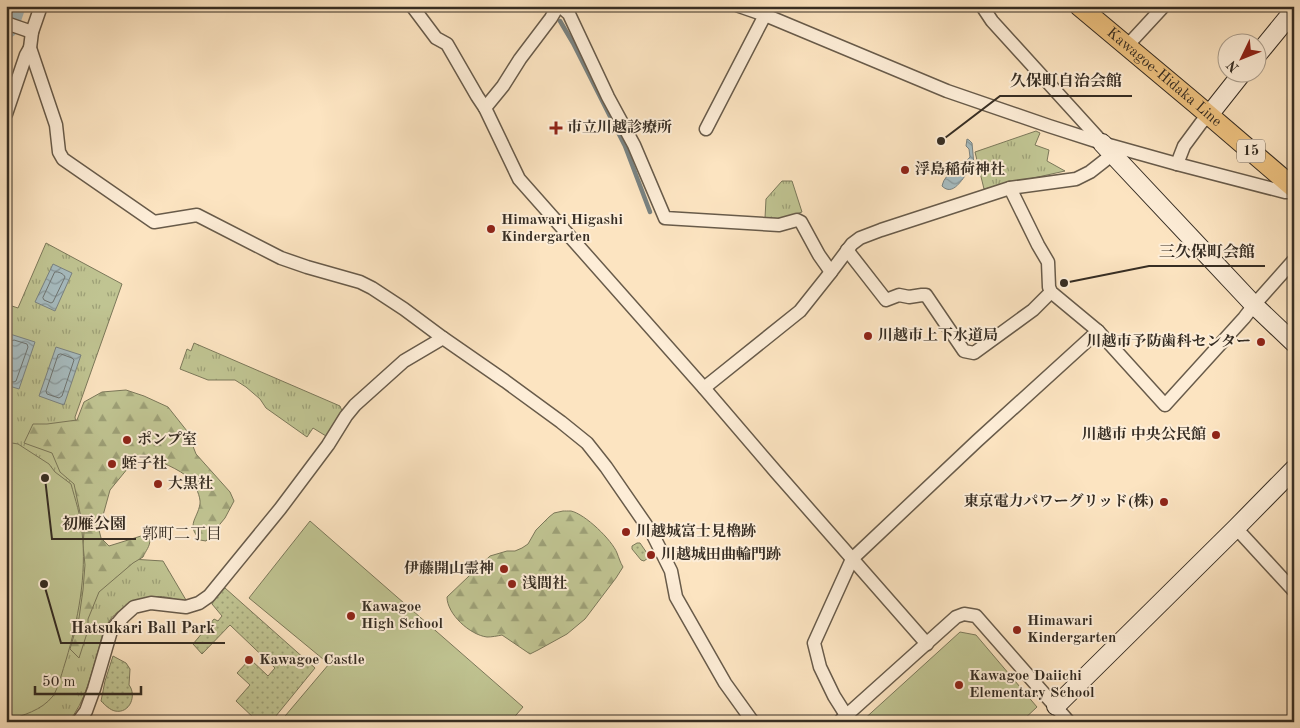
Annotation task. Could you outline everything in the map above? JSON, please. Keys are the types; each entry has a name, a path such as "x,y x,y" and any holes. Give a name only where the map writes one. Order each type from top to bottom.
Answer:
{"main road":[{"name":"Kawagoe-Hidaka Line","path":"1079,6 1294,188"}],"street":[{"path":"41,6 30,31 30,48 56,125 59,152 63,160 154,222 197,215 281,258 360,282 372,288 505,381 587,443 653,535 671,571 676,597 725,683 754,722"},
{"path":"412,6 436,38 447,44 485,108 519,179 704,388 926,644"},
{"path":"485,108 503,86 520,59 559,6 569,14 608,97 634,145 664,218 779,225 797,220 801,222 819,256 831,272"},
{"path":"739,6 947,91 1108,148 1285,192 1294,192"},
{"path":"982,6 992,21 1108,148 1254,305 1294,343"},
{"path":"1127,46 1164,6"},
{"path":"1268,41 1289,13"},
{"path":"706,129 765,16"},
{"path":"6,23 30,31"},
{"path":"6,114 30,48"},
{"path":"1177,164 1184,146 1234,82"},
{"path":"704,388 800,311 847,250 860,238 1010,188 1076,179 1090,172 1108,148"},
{"path":"1010,188 1048,262 1051,292 1098,331 1165,405 1294,260"},
{"path":"847,250 886,300 899,294 909,297 926,295 964,351 974,353 1033,310 1051,292"},
{"path":"1069,722 976,616 964,614 956,617 842,718 820,667 814,643 852,559 977,441 1098,331"},
{"path":"78,722 86,711 94,690 111,631 122,617 134,607 151,603 186,607 199,603 209,596 280,510 355,405 404,361 444,338"},
{"path":"1056,706 1294,469"},
{"path":"1236,528 1294,591"}],"green space":[{"path":"1036,131 1040,133 1035,145 1049,150 1047,161 1065,171 984,189 975,152"},
{"path":"782,181 792,181 802,212 780,219 765,218 766,199"},
{"path":"46,243 122,284 75,417 93,539 131,559 163,561 186,600 151,597 128,605 114,615 103,634 84,696 68,722 6,722 6,304 18,308"},
{"path":"194,343 340,406 342,411 326,436 313,428 307,437 266,408 260,399 235,380 208,380 180,369 187,349 191,351"},
{"path":"126,390 168,407 187,431 196,454 230,492 234,501 225,518 206,541 200,540 193,526 199,509 200,498 192,481 181,472 145,455 137,457 110,490 99,530 101,538 109,546 141,536 150,539 149,544 143,557 133,563 99,592 88,619 88,630 79,658 70,649 79,618 85,565 84,532 74,484 60,472 52,453 24,443 33,424 77,420 84,402 102,392"},
{"path":"6,442 18,444 49,464 55,472 71,484 81,526 83,565 74,629 55,693 37,709 6,721"},
{"path":"563,511 577,513 597,528 610,541 623,567 585,619 567,634 530,654 502,635 487,637 480,635 461,623 451,610 447,597 490,556 522,548 528,544 536,530 549,517 554,513"},
{"name":"Kawagoe High School","path":"310,521 523,707 510,722 280,722 329,664 249,598"},
{"path":"640,543 649,556 644,561 632,549 632,546"},
{"path":"225,588 315,668 271,722 258,722 236,701 250,685 237,673 250,659 268,676 275,668 230,625 202,654 193,644 214,619 218,621 222,616 212,602"},
{"name":"Kawagoe Daiichi Elementary School","path":"960,632 976,635 1037,707 1021,722 861,722"},
{"path":"113,656 126,663 130,669 131,703 125,710 120,711 111,710 101,701"}],"water":[{"path":"967,139 972,143 974,165 957,186 946,189 942,186 950,173 970,157 969,149 966,146"},
{"path":"53,264 72,273 55,311 35,302"},
{"path":"10,334 35,342 19,389 6,385 6,345"},
{"path":"56,347 81,355 64,405 39,396"}],"waterway":[{"path":"6,26 13,6"},
{"path":"560,21 625,146 650,212"}],"place":[{"name":"市立川越診療所","path":"556,128"},
{"name":"久保町自治会館","path":"941,141"},
{"name":"浮島稲荷神社","path":"905,170"},
{"name":"Himawari Higashi Kindergarten","path":"491,229"},
{"name":"三久保町会館","path":"1064,283"},
{"name":"川越市上下水道局","path":"868,336"},
{"name":"川越市予防歯科センター","path":"1261,342"},
{"name":"川越市 中央公民館","path":"1216,435"},
{"name":"ポンプ室","path":"127,440"},
{"name":"蛭子社","path":"112,464"},
{"name":"初雁公園","path":"45,478"},
{"name":"大黒社","path":"158,484"},
{"name":"東京電力パワーグリッド(株)","path":"1164,502"},
{"name":"川越城富士見櫓跡","path":"626,532"},
{"name":"川越城田曲輪門跡","path":"651,555"},
{"name":"伊藤開山霊神","path":"504,569"},
{"name":"Hatsukari Ball Park","path":"44,584"},
{"name":"浅間社","path":"512,584"},
{"name":"Kawagoe High School","path":"351,616"},
{"name":"Himawari Kindergarten","path":"1017,630"},
{"name":"Kawagoe Castle","path":"249,660"},
{"name":"Kawagoe Daiichi Elementary School","path":"959,685"}],"district":[{"name":"郭町二丁目","path":"182,535"}]}
